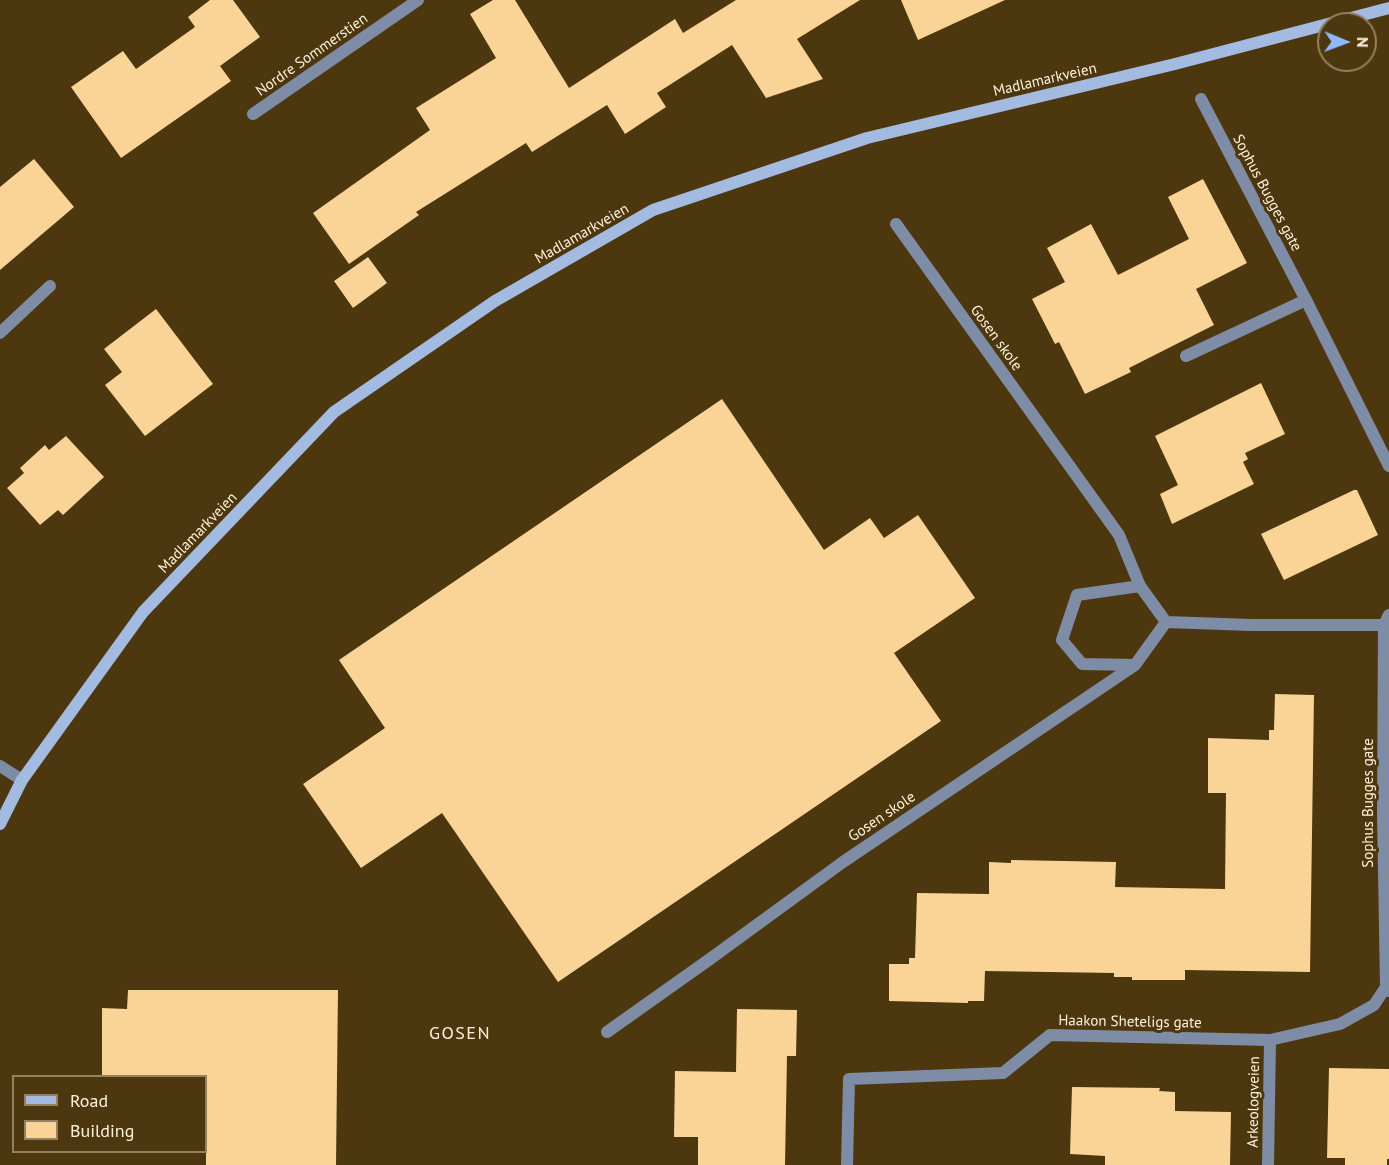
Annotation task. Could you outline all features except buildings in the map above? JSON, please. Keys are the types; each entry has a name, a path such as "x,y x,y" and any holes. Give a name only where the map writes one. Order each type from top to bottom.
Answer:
{"main road":[{"name":"Madlamarkveien","path":"0,824 22,780 143,612 334,412 495,302 653,210 867,138 1175,64 1389,8"}],"street":[{"name":"Nordre Sommerstien","path":"253,114 417,0"},
{"name":"Sophus Bugges gate","path":"1201,99 1306,300 1389,466"},
{"name":"Gosen skole","path":"607,1032 843,862 1135,665 1166,622 1140,586 1119,535 896,224"},
{"path":"0,333 50,286"},
{"path":"1186,356 1306,300"},
{"path":"1135,665 1082,664 1062,640 1077,595 1140,586"},
{"path":"1166,622 1251,625 1386,620"},
{"name":"Sophus Bugges gate","path":"1386,620 1383,813 1388,989"},
{"path":"0,766 22,780"},
{"name":"Haakon Sheteligs gate","path":"847,1165 849,1079 1003,1073 1050,1035 1270,1040 1340,1024 1374,1005 1388,989"},
{"name":"Arkeologveien","path":"1268,1165 1270,1040"}],"district":[{"name":"GOSEN","path":"460,1034"}]}
